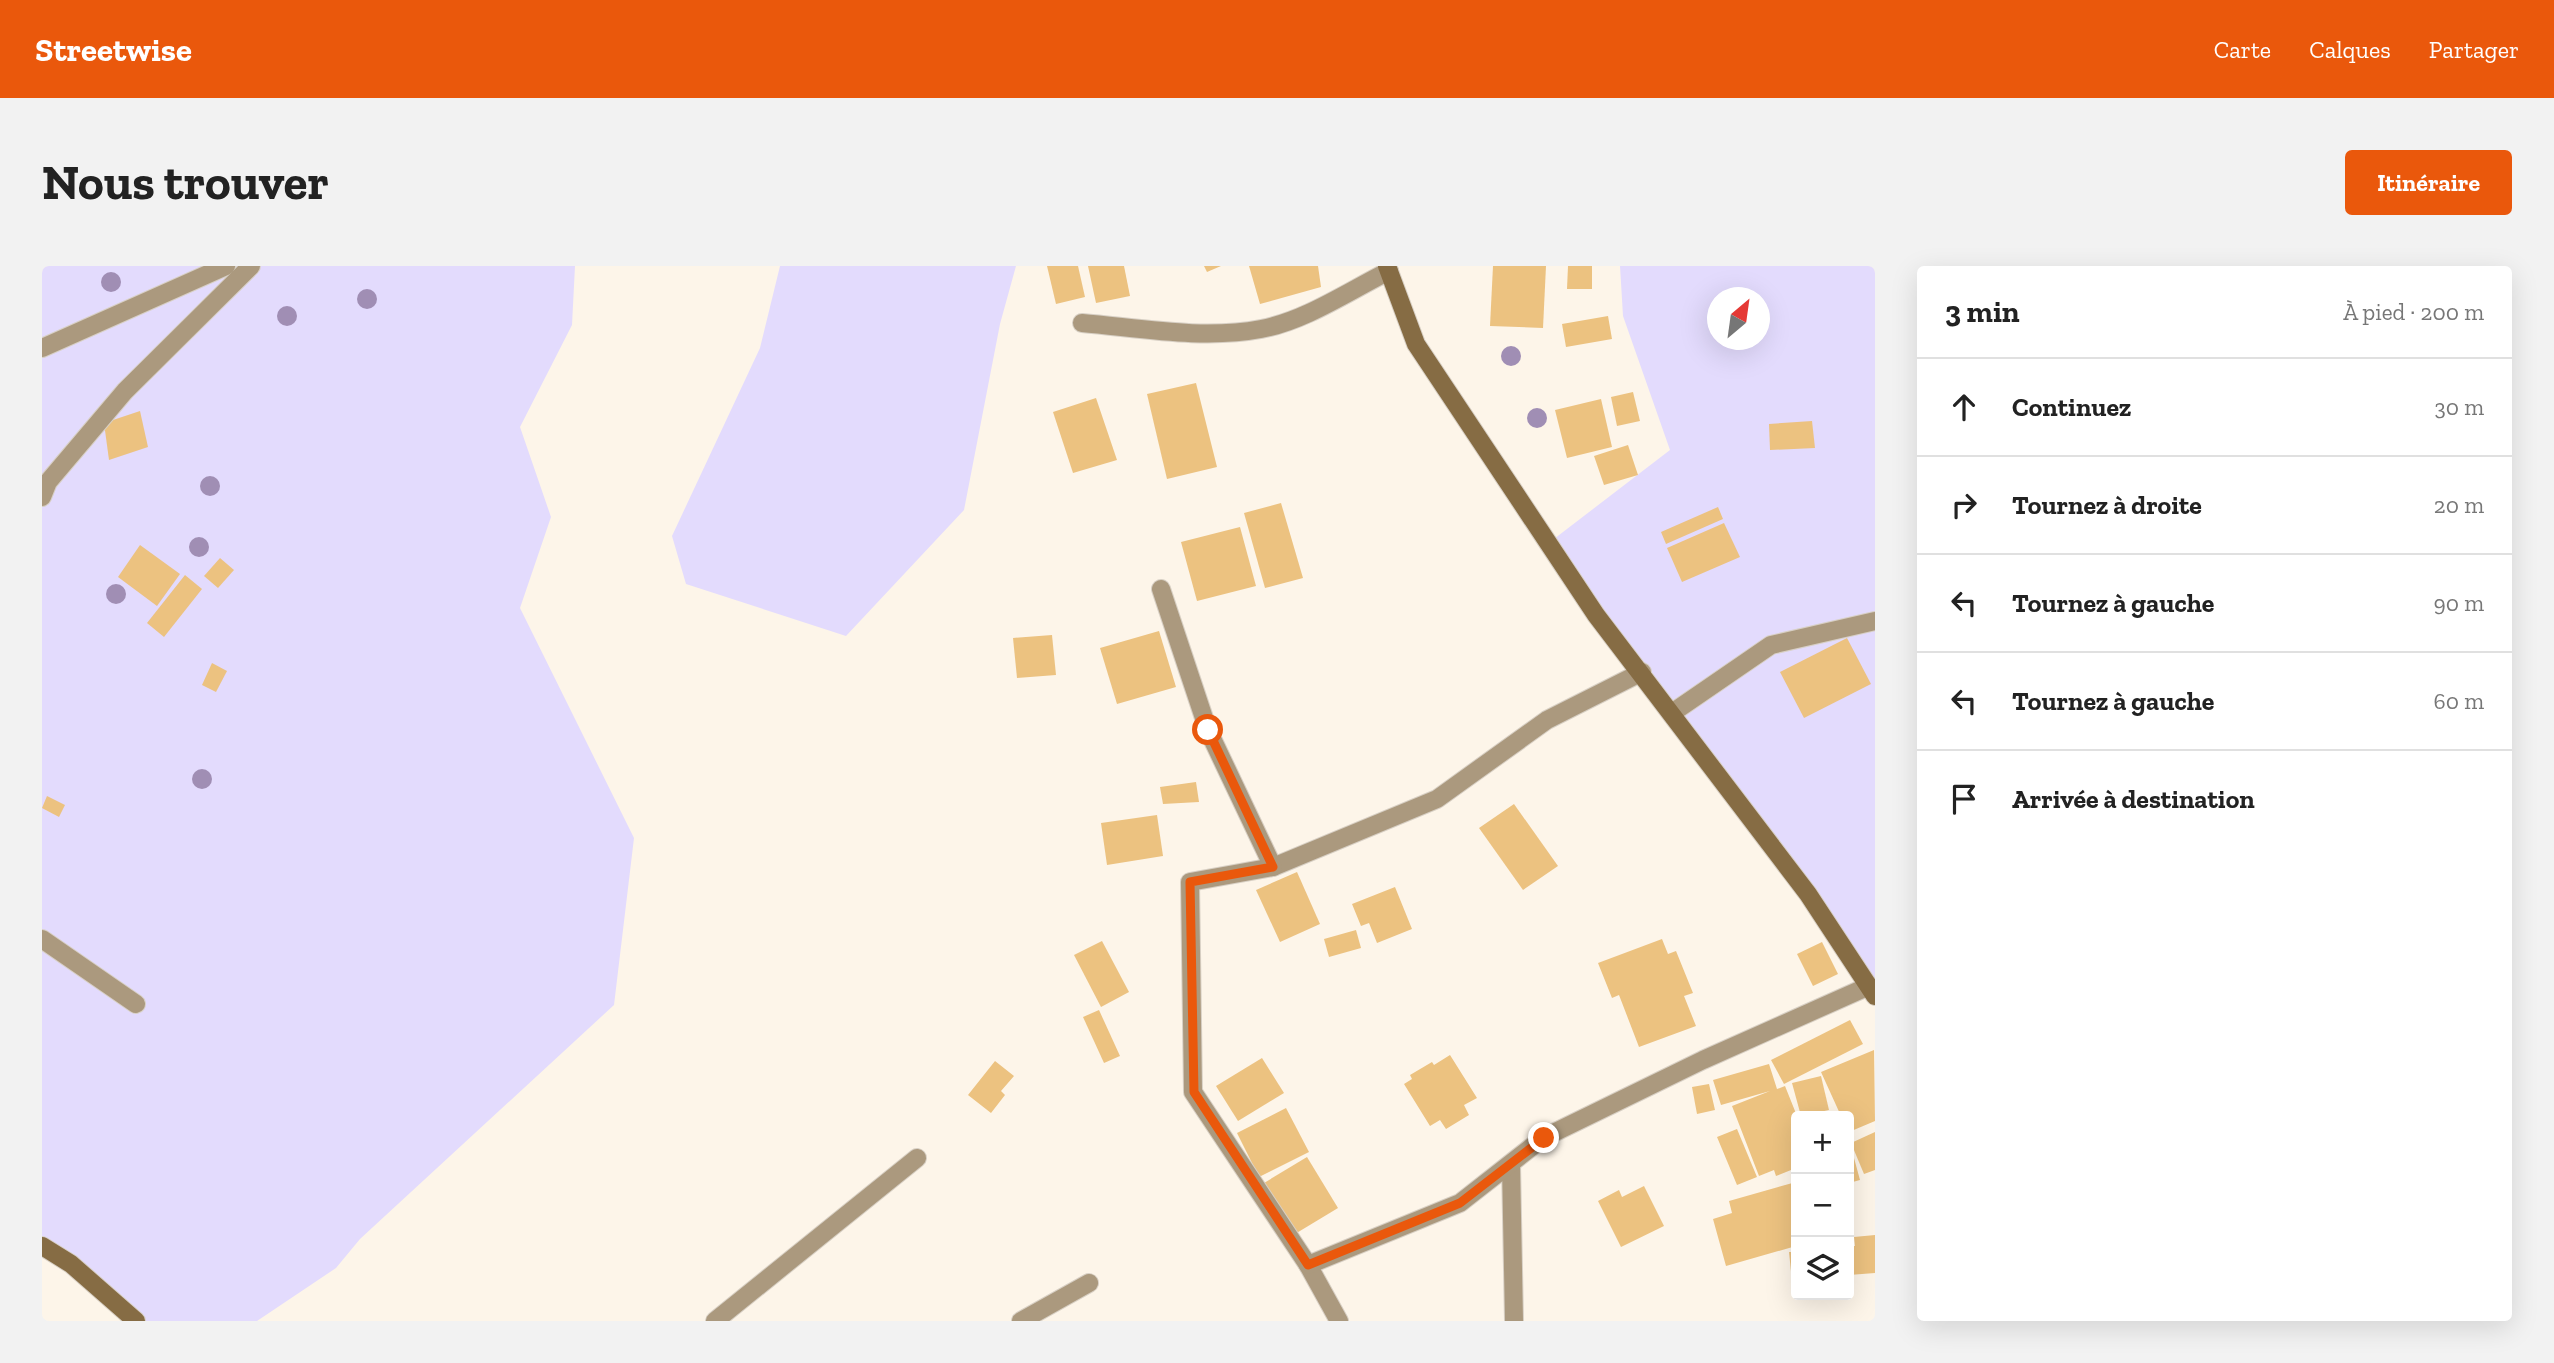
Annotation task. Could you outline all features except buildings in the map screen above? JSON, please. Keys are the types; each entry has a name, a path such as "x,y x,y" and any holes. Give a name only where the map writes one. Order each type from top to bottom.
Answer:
{"street":[{"path":"42,348 226,266"},
{"path":"42,497 48,482 125,391 251,266"},
{"path":"1083,323 1189,333 1261,330 1307,312 1388,269 1416,344 1596,615 1642,672 1808,894 1872,991 1703,1060 1544,1138 1460,1203 1308,1265"},
{"path":"1161,589 1208,730 1273,867"},
{"path":"1672,713 1771,645 1875,621"},
{"path":"1339,1321 1308,1265 1194,1092 1190,882 1273,867 1437,799 1547,720 1642,672"},
{"path":"42,939 136,1004"},
{"path":"715,1321 918,1158"},
{"path":"1511,1164 1514,1321"},
{"path":"42,1245 71,1264 136,1321"},
{"path":"1021,1321 1088,1283"}],"shaded area":[{"path":"42,266 575,266 572,325 520,427 551,517 520,608 634,838 614,1005 360,1239 336,1268 257,1321 136,1321 42,1246"},
{"path":"780,266 1016,266 1000,324 964,510 846,636 686,584 672,536 760,348"},
{"path":"1620,266 1875,266 1875,982 1550,542 1670,450 1623,316"}],"route":[{"path":"1208,730 1273,867 1190,882 1194,1092 1308,1265 1460,1203 1544,1138"}]}
